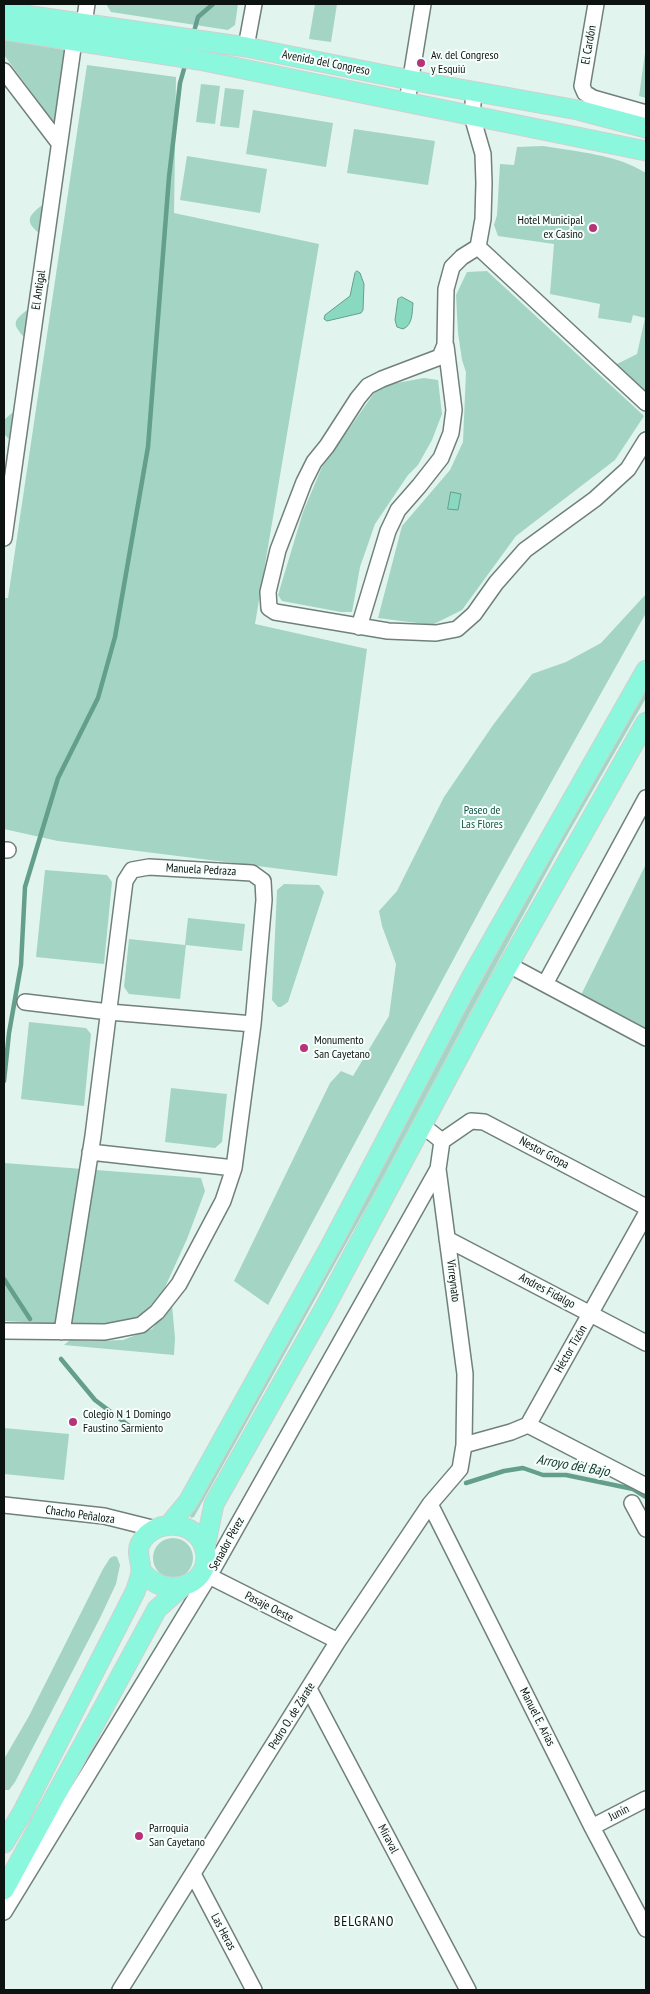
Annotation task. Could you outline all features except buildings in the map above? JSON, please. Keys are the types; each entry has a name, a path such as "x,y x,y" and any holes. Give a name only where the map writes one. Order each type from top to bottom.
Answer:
{"main road":[{"name":"Avenida del Congreso","path":"4,12 84,24 407,102 646,151"},
{"name":"Avenida del Congreso","path":"4,30 74,41 192,50 246,47 410,80 578,110 646,128"},
{"path":"626,147 646,158"},
{"path":"4,1843 22,1813 135,1592 141,1571 138,1557 140,1544 147,1535 162,1527 188,1502 332,1243 472,976 646,670"},
{"path":"141,1571 149,1580 159,1586 171,1588 193,1582 205,1574 205,1547 214,1504 324,1309 509,965 646,722"},
{"path":"162,1527 179,1525 190,1529 199,1537 205,1547"},
{"path":"4,1890 157,1609 183,1586"}],"street":[{"path":"74,41 84,24 87,4"},
{"path":"246,47 254,4"},
{"path":"407,102 423,4"},
{"name":"El Cardón","path":"596,4 582,86 585,94 646,113"},
{"name":"El Antigal","path":"4,538 6,513 74,41"},
{"path":"4,71 59,143"},
{"path":"359,627 394,517 441,458 451,433 454,410 445,345 446,289 452,267 462,257 478,247 483,219 483,154 472,116 474,92"},
{"path":"478,247 646,403"},
{"path":"445,345 440,357 368,386 314,462 304,482 278,550 268,592 270,608 275,612 388,631 436,633 457,630 474,614 496,583 525,550 595,498 628,469 646,440"},
{"path":"545,984 646,798"},
{"name":"Manuela Pedraza","path":"109,1012 125,881 132,870 149,867 252,873 264,881 253,1024"},
{"path":"509,965 646,1038"},
{"path":"4,1331 104,1332 141,1325 158,1312 179,1284 223,1200 234,1168 253,1024 109,1012 25,1002"},
{"path":"62,1332 90,1152 109,1012"},
{"name":"Nestor Gropa","path":"442,1141 471,1121 484,1122 646,1207"},
{"path":"423,1126 442,1141"},
{"name":"Virreynato","path":"442,1141 438,1169 465,1374 464,1445"},
{"path":"90,1152 234,1168"},
{"name":"Senador Pérez","path":"4,1912 205,1574 438,1169"},
{"name":"Héctor Tizón","path":"528,1425 646,1214"},
{"name":"Andres Fidalgo","path":"447,1239 646,1343"},
{"path":"464,1445 511,1432 528,1425 646,1486"},
{"name":"Pedro O. de Zárate","path":"120,1990 338,1641 430,1504 460,1470 464,1445"},
{"path":"632,1503 646,1529"},
{"name":"Manuel E. Arias","path":"430,1504 592,1827 646,1928"},
{"name":"Chacho Peñaloza","path":"4,1505 104,1516 162,1527"},
{"name":"Pasaje Oeste","path":"205,1574 338,1641"},
{"name":"Miraval","path":"309,1688 468,1990"},
{"name":"Junín","path":"592,1827 646,1799"},
{"name":"Las Heras","path":"193,1874 254,1990"}],"green space":[{"path":"106,4 238,4 235,25 228,30 111,12"},
{"path":"315,4 337,4 331,42 309,39"},
{"path":"4,39 65,50 66,54 56,120 53,121 4,55"},
{"path":"646,53 646,98 639,96"},
{"path":"87,65 176,77 174,213 319,244 255,624 367,649 337,876 58,841 4,829 4,598 8,598"},
{"path":"201,84 220,86 215,124 196,122"},
{"path":"225,88 244,90 239,128 220,126"},
{"path":"253,110 333,123 326,167 246,154"},
{"path":"354,129 435,141 428,185 347,173"},
{"path":"543,146 609,158 646,173 646,394 615,365 637,354 645,318 633,315 631,323 598,318 600,304 550,294 554,244 498,236 494,225 497,215 500,164 514,165 517,147"},
{"path":"187,156 267,169 260,213 180,200"},
{"path":"41,206 43,207 39,233 32,226 30,219 33,213"},
{"path":"487,271 644,416 615,460 516,536 462,610 432,625 378,618 402,526 450,470 463,442 466,372 462,360 458,333 456,295 467,272"},
{"path":"29,310 26,337 24,337 17,329 16,323 19,317"},
{"path":"424,378 438,380 442,414 432,440 418,465 408,475 375,524 360,567 352,612 341,612 282,601 278,595 303,512 322,467 380,386"},
{"path":"12,413 15,414 10,440 4,434 4,420"},
{"name":"Paseo de Las Flores","path":"646,594 646,613 488,895 268,1305 234,1281 330,1083 341,1071 353,1076 389,1016 396,964 382,926 379,911 397,891 444,797 493,725 532,674 566,662 601,643"},
{"path":"646,689 646,698 558,851 392,1161 194,1517 191,1518 190,1515 207,1483 387,1160 466,1009 553,851"},
{"path":"646,864 646,1028 581,995"},
{"path":"45,870 107,875 112,882 104,964 36,957"},
{"path":"284,884 319,885 324,892 288,1002 278,1007 272,1000 277,890"},
{"path":"188,918 245,924 242,951 186,945 180,999 129,994 124,987 129,939 185,945"},
{"path":"29,1022 86,1028 91,1034 84,1106 21,1099"},
{"path":"171,1088 227,1094 222,1142 215,1148 165,1142"},
{"path":"4,1163 201,1178 205,1191 187,1239 161,1296 140,1315 126,1323 96,1326 4,1321"},
{"path":"172,1305 175,1338 174,1355 64,1345 70,1340 123,1340 152,1329"},
{"path":"4,1428 69,1434 64,1480 4,1474"},
{"path":"177,1538 184,1541 190,1547 193,1558 192,1566 184,1575 177,1578 169,1578 162,1575 154,1566 153,1554 156,1547 165,1539"},
{"path":"117,1557 120,1565 116,1584 15,1782 9,1790 4,1790 4,1759 29,1716 103,1569 110,1558"}],"shaded area":[{"path":"357,271 360,273 364,284 363,310 361,313 327,321 324,319 325,315 350,296"},
{"path":"402,297 413,303 409,325 403,329 397,327 395,320 398,299"},
{"path":"451,492 461,494 458,510 448,509"}],"waterway":[{"path":"193,35 198,17 213,4"},
{"path":"4,1081 9,1033 21,965 25,887 58,778 98,698 115,637 148,447 169,177 180,83 186,62"},
{"path":"4,1279 30,1319"},
{"path":"61,1359 95,1400 132,1428"},
{"name":"Arroyo del Bajo","path":"466,1483 504,1471 523,1468 543,1475 566,1475 633,1489 646,1497"}],"place":[{"name":"Av. del Congreso y Esquiú","path":"421,63"},
{"name":"Hotel Municipal ex Casino","path":"593,228"},
{"name":"Monumento San Cayetano","path":"304,1048"},
{"name":"Colegio N 1 Domingo Faustino Sarmiento","path":"73,1422"},
{"name":"Parroquia San Cayetano","path":"139,1836"}],"district":[{"name":"BELGRANO","path":"364,1922"}]}
